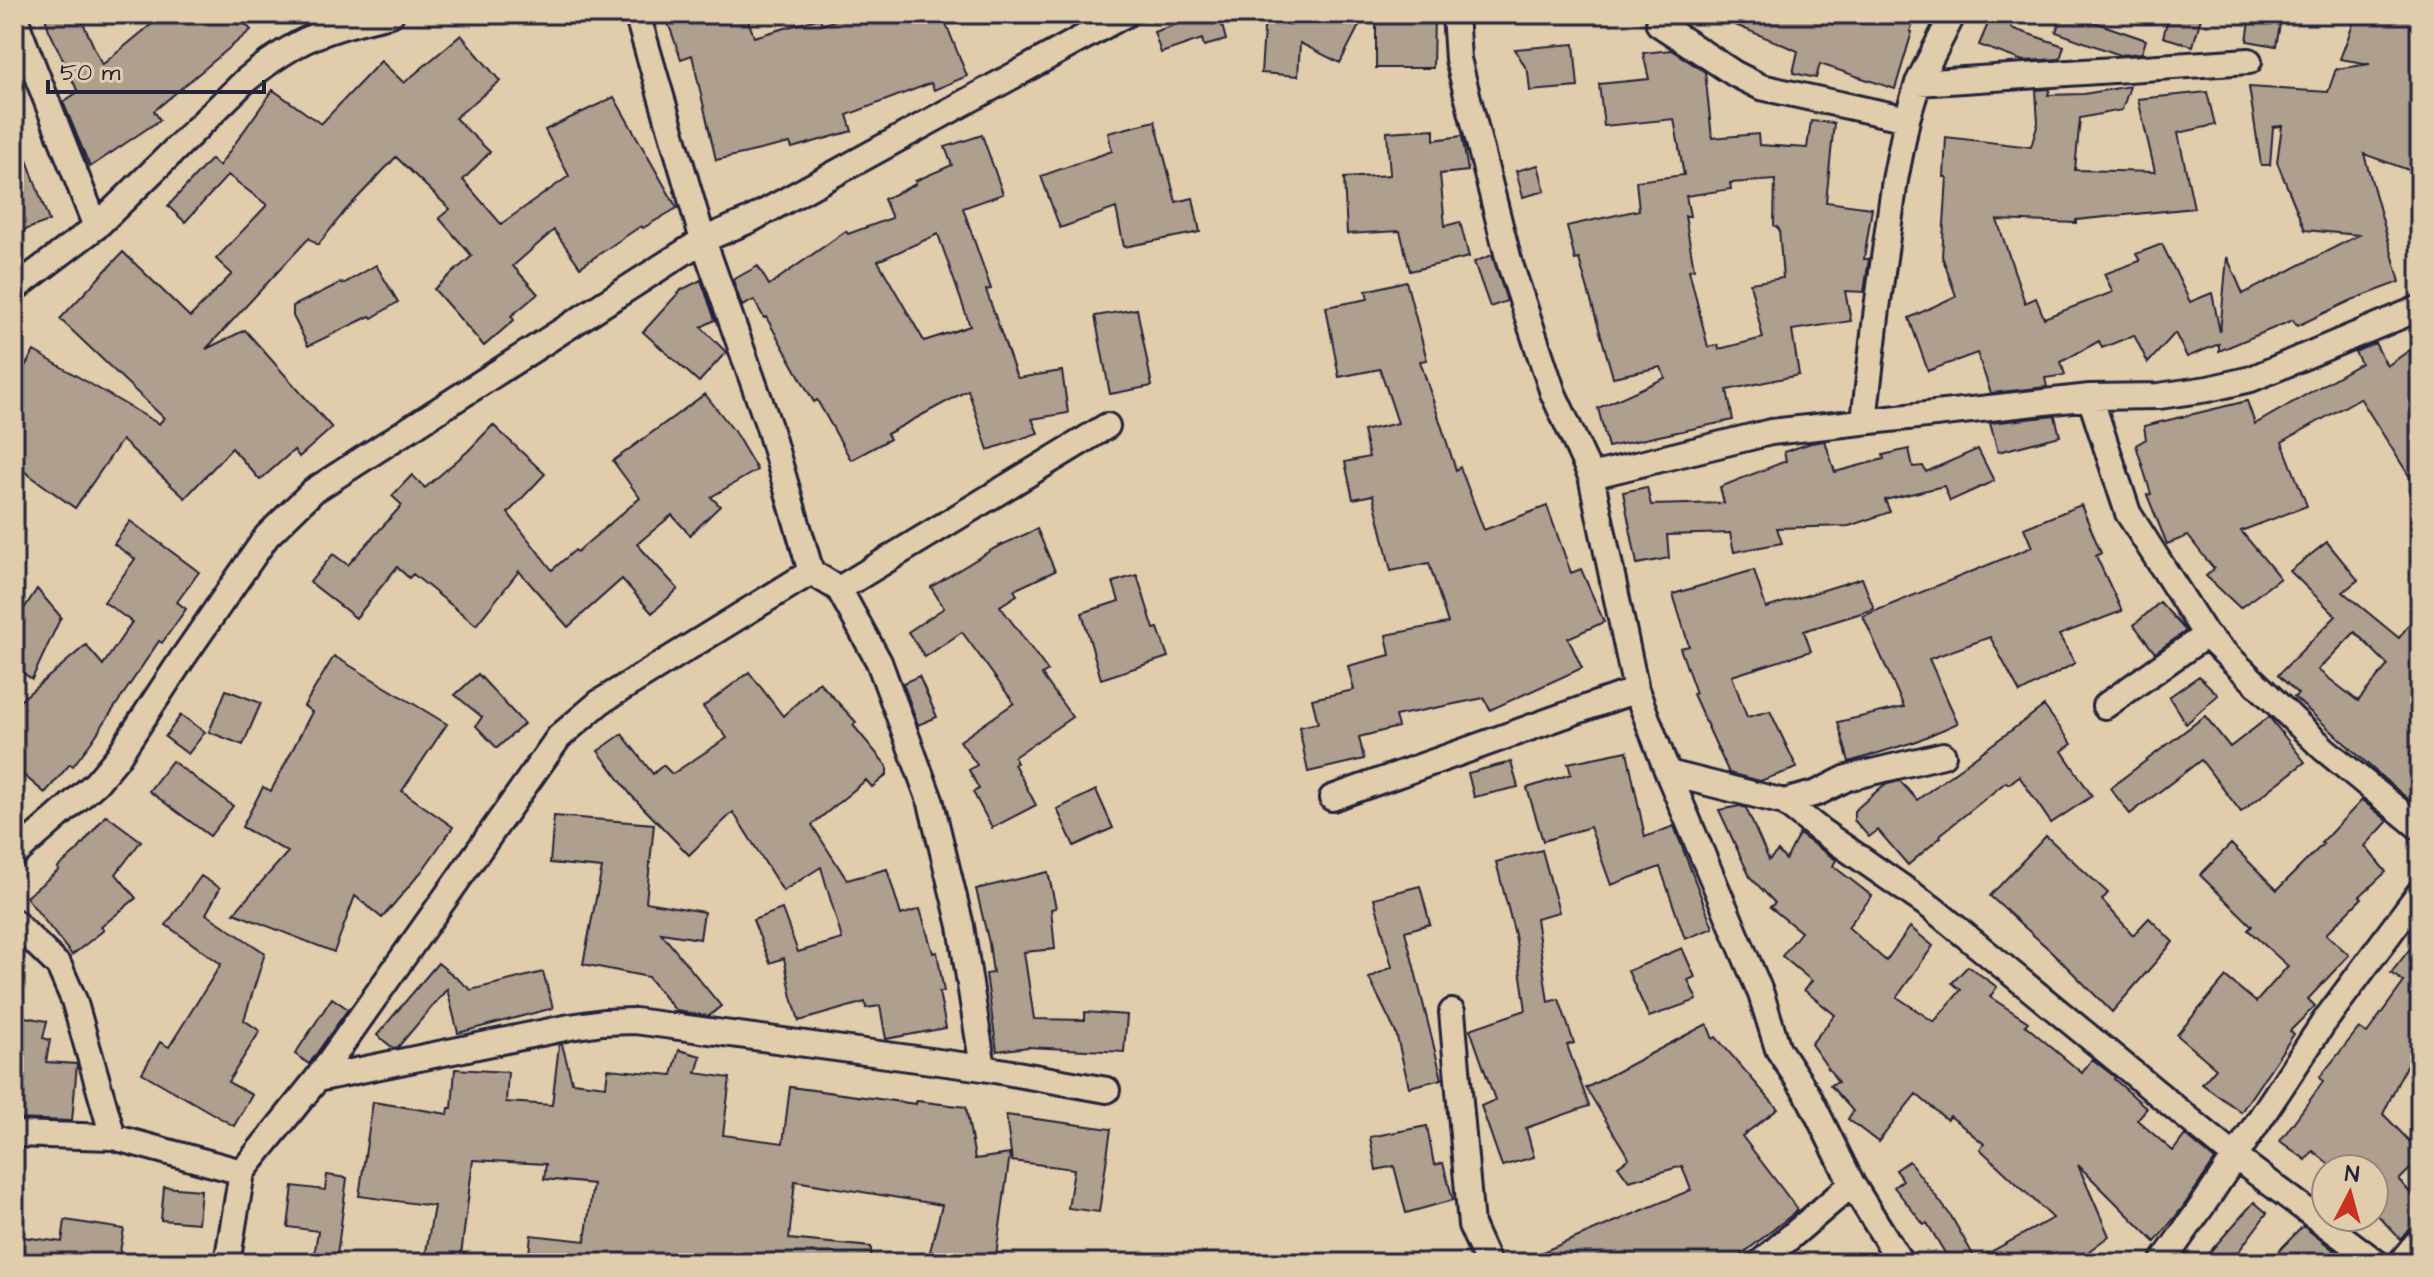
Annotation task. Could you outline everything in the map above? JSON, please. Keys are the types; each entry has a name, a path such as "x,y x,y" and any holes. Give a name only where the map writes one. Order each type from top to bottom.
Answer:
{"street":[{"path":"14,289 96,227 272,58 300,41 338,26 391,14"},
{"path":"637,14 703,240 769,427 811,572 839,589 879,662 931,803 961,926 983,1068"},
{"path":"14,855 96,783 117,758 267,536 305,498 703,240 750,220 1126,14"},
{"path":"1455,14 1458,59 1509,261 1553,393 1591,476 1636,690 1761,994 1778,1049 1808,1095 1852,1184 1901,1263"},
{"path":"1864,421 1895,180 1907,119 1918,83 1953,14"},
{"path":"1659,24 1735,74 1761,87 1907,119"},
{"path":"16,26 96,227"},
{"path":"1918,83 2249,61"},
{"path":"1591,476 1771,432 2090,397 2159,396 2251,379 2420,308"},
{"path":"2090,397 2128,513 2206,635 2324,749 2420,828"},
{"path":"839,589 1107,426"},
{"path":"227,1263 242,1172 317,1079 559,737 600,702 811,572"},
{"path":"2105,706 2206,635"},
{"path":"1332,798 1636,690"},
{"path":"1784,802 1817,793 1847,778 1943,755"},
{"path":"1668,773 1784,802 1932,908 2234,1156 2377,1263"},
{"path":"2162,1263 2324,1022 2420,892"},
{"path":"14,922 59,966 77,1011 113,1137"},
{"path":"1452,1012 1471,1225 1488,1263"},
{"path":"317,1079 524,1036 592,1024 635,1021 983,1068 1107,1090"},
{"path":"14,1134 113,1137 242,1172"},
{"path":"1760,1263 1852,1184"},
{"path":"2400,1263 2420,1239"}],"building":[{"path":"44,14 79,14 102,65 164,14 236,14 251,30 154,111 160,120 90,167 63,102 78,92"},
{"path":"665,14 746,14 754,37 820,18 822,25 851,14 942,14 967,76 934,90 931,83 847,115 852,131 792,148 790,143 716,160 692,55 681,59"},
{"path":"1207,14 1219,14 1226,40 1204,46 1202,39 1161,53 1154,32"},
{"path":"1265,14 1365,14 1340,63 1300,43 1298,76 1261,73"},
{"path":"1376,14 1434,14 1433,68 1376,68"},
{"path":"1709,14 1917,14 1895,89 1820,64 1816,78 1793,73 1798,51"},
{"path":"1992,14 2016,14 2011,28 2064,46 2060,59 2023,61 1979,45"},
{"path":"2062,14 2071,14 2146,40 2142,53 2120,55 2056,32"},
{"path":"2169,14 2202,14 2193,46 2163,37"},
{"path":"2251,14 2281,19 2276,46 2247,41"},
{"path":"2357,14 2420,14 2420,174 2364,154 2400,282 2297,326 2293,320 2219,351 2219,344 2187,357 2175,333 2148,363 2134,335 2102,348 2099,341 2061,362 2065,375 2045,378 2047,387 1991,393 1977,353 1928,371 1909,318 1956,296 1942,256 1946,137 2031,147 2038,123 2036,90 2050,89 2048,95 2084,94 2130,86 2122,110 2080,118 2075,170 2155,172 2138,99 2207,92 2215,125 2178,133 2194,208 2076,220 2076,223 1997,220 2025,303 2036,298 2044,318 2113,292 2104,274 2140,261 2136,254 2162,244 2190,302 2212,293 2220,332 2227,257 2243,294 2359,235 2305,230 2277,162 2282,126 2273,127 2270,165 2261,165 2249,87 2328,92 2336,69 2370,64 2340,59"},
{"path":"461,35 500,81 455,118 490,152 463,180 501,224 569,176 545,130 614,97 677,208 643,228 641,226 580,267 554,230 513,266 538,294 511,316 514,320 484,346 434,289 472,256 439,218 450,209 396,157 318,245 309,238 206,349 245,330 332,428 299,457 294,450 260,480 232,448 185,498 122,440 75,508 14,464 14,385 34,351 159,424 164,418 60,319 123,252 190,317 232,274 216,259 267,205 228,175 185,222 168,206 211,159 219,166 273,90 321,124 381,61 404,83"},
{"path":"1574,44 1578,87 1530,91 1528,72 1515,49"},
{"path":"1671,50 1705,72 1712,138 1758,134 1759,145 1807,148 1811,121 1834,123 1826,202 1872,208 1864,259 1869,259 1864,292 1845,291 1851,321 1792,330 1799,375 1727,390 1733,420 1608,447 1598,408 1665,378 1661,367 1613,377 1567,226 1639,210 1636,181 1684,175 1674,119 1604,126 1599,84 1649,79 1643,53","holes":["1775,180 1774,225 1779,229 1783,278 1750,283 1763,338 1719,349 1718,345 1708,347 1689,270 1694,269 1685,216 1690,216 1686,196 1731,189 1730,183"]},
{"path":"1155,121 1176,202 1193,198 1200,232 1124,247 1116,208 1060,228 1041,176 1112,151 1108,133"},
{"path":"1434,129 1434,140 1462,136 1468,171 1440,174 1445,226 1460,222 1469,257 1410,271 1400,231 1347,234 1344,178 1390,175 1387,132"},
{"path":"14,132 17,132 49,221 14,234"},
{"path":"982,135 1003,194 963,208 991,289 986,290 1018,378 1062,371 1068,413 1032,419 1038,433 988,450 968,390 887,434 890,439 851,460 766,317 754,300 742,306 733,280 758,266 769,285 846,231 848,234 892,218 884,199 952,165 945,147","holes":["938,234 970,326 924,341 878,261"]},
{"path":"1538,165 1545,191 1523,197 1516,171"},
{"path":"1492,255 1507,301 1490,307 1474,262"},
{"path":"376,265 398,302 372,318 370,316 308,346 293,316 293,306 343,284"},
{"path":"701,280 715,320 701,327 726,352 699,382 643,332 681,290"},
{"path":"1406,281 1427,360 1420,361 1456,470 1460,467 1484,530 1547,506 1571,573 1581,569 1604,622 1568,638 1582,668 1490,710 1484,698 1395,716 1398,727 1359,737 1364,759 1308,772 1299,727 1318,723 1312,699 1354,690 1348,666 1390,655 1386,635 1448,623 1429,563 1391,571 1373,495 1353,499 1345,462 1369,457 1363,431 1398,423 1380,369 1339,377 1326,307 1368,299 1366,291"},
{"path":"1137,309 1152,386 1110,394 1095,316"},
{"path":"2375,343 2387,366 2420,343 2420,493 2360,398 2282,442 2307,506 2241,531 2280,578 2240,608 2206,576 2214,569 2188,536 2167,544 2147,495 2151,494 2136,445 2146,439 2144,426 2247,401 2255,424 2361,363 2355,352"},
{"path":"705,394 734,431 757,470 711,497 720,506 690,535 672,515 637,544 678,589 652,613 622,579 568,627 519,571 476,625 413,574 409,578 397,567 356,618 310,582 333,554 348,565 402,505 392,496 412,475 425,488 493,425 545,474 508,513 552,570 640,498 613,461"},
{"path":"2055,416 2060,436 1998,452 1990,423"},
{"path":"1825,441 1835,472 1909,449 1913,467 1923,466 1926,472 1978,449 1994,481 1950,501 1944,486 1885,500 1890,512 1849,526 1777,528 1782,543 1734,552 1730,533 1667,535 1669,558 1637,564 1623,492 1647,487 1651,505 1724,503 1720,487 1786,461 1784,452"},
{"path":"2081,505 2101,553 2096,556 2122,611 2059,635 2075,663 2020,693 1990,637 1929,659 1958,723 1914,742 1849,762 1838,722 1904,707 1863,616 2032,547 2024,528"},
{"path":"130,521 199,572 177,602 186,609 162,643 159,641 73,766 70,764 45,793 14,767 14,706 86,645 103,665 132,622 104,602 135,559 114,544"},
{"path":"1037,529 1055,571 1014,590 1017,595 1000,606 1048,671 1042,675 1072,717 1014,757 1017,763 1014,764 1036,805 992,828 973,792 979,789 969,770 977,765 960,741 1014,703 962,632 925,657 908,632 944,608 931,587 995,548"},
{"path":"2327,542 2358,580 2343,592 2399,638 2420,609 2420,809 2294,697 2298,694 2278,675 2336,616 2290,571","holes":["2355,632 2388,665 2358,701 2318,670"]},
{"path":"1754,570 1766,608 1862,578 1874,609 1804,631 1811,651 1732,676 1747,717 1770,711 1797,768 1760,781 1729,773 1693,694 1696,693 1680,648 1689,646 1673,594"},
{"path":"1137,575 1154,629 1158,628 1168,657 1101,679 1082,613 1119,601 1113,582"},
{"path":"37,589 61,617 32,679 14,667 14,624"},
{"path":"2160,602 2186,631 2155,653 2134,625"},
{"path":"334,656 447,724 402,791 453,827 422,871 382,918 355,896 334,952 234,913 288,852 242,827 263,787 271,791 312,712 304,706"},
{"path":"749,672 783,716 819,682 856,722 853,725 887,766 887,775 872,787 866,780 812,825 847,880 887,869 901,915 920,909 933,953 937,952 944,992 939,992 946,1028 886,1039 880,1006 866,1008 865,1002 799,1021 784,958 770,963 753,920 782,909 798,952 842,939 821,867 783,891 733,812 689,855 631,795 598,751 622,734 653,774 663,765 672,774 727,738 703,707"},
{"path":"478,674 524,724 497,748 476,726 482,717 455,695"},
{"path":"919,676 937,717 918,725 903,683"},
{"path":"2199,676 2218,695 2186,724 2169,697"},
{"path":"226,690 261,703 243,745 209,732"},
{"path":"2044,706 2072,744 2062,751 2092,796 2051,823 2019,776 2009,784 2006,782 1908,865 1878,830 1869,837 1854,820 1854,811 1884,785 1900,781 1917,800"},
{"path":"181,715 205,732 188,754 165,737"},
{"path":"2205,716 2230,747 2269,717 2305,762 2241,812 2201,760 2130,814 2110,788"},
{"path":"1627,751 1645,837 1674,826 1713,928 1685,939 1660,867 1611,885 1590,827 1543,841 1527,788 1571,774 1568,763"},
{"path":"172,761 233,806 210,836 149,791"},
{"path":"1511,762 1518,787 1474,797 1468,773"},
{"path":"1096,790 1113,828 1074,846 1057,809"},
{"path":"2362,800 2388,821 2365,846 2386,872 2326,934 2349,955 2308,999 2315,1006 2290,1031 2294,1034 2241,1112 2202,1084 2216,1068 2177,1035 2226,977 2256,1002 2288,966 2248,930 2252,926 2200,875 2231,844 2277,890"},
{"path":"1740,806 1746,808 1769,860 1778,851 1786,860 1799,834 1836,860 1833,866 1872,896 1848,927 1886,961 1910,927 1933,946 1897,997 1934,1022 1961,990 1952,983 1968,966 1997,987 1990,997 2028,1022 2025,1025 2082,1073 2092,1059 2115,1077 2147,1108 2137,1120 2173,1151 2185,1135 2215,1160 2155,1242 2078,1165 2109,1236 2073,1263 1951,1263 1927,1223 1924,1225 1894,1187 1903,1180 1896,1170 1909,1161 1951,1216 1976,1260 2053,1218 1980,1149 1984,1144 1950,1116 1947,1120 1916,1094 1878,1142 1848,1119 1853,1111 1830,1085 1838,1082 1811,1044 1835,1015 1804,990 1812,981 1782,956 1801,932 1770,907 1775,903 1750,877 1719,810"},
{"path":"106,815 141,841 116,874 136,898 101,927 104,930 72,955 26,897 59,870 57,868 77,851"},
{"path":"554,816 654,824 646,902 704,912 700,939 661,933 721,1006 709,1016 676,1011 648,977 583,964 602,868 550,863"},
{"path":"2046,836 2108,893 2102,900 2133,935 2149,918 2173,942 2112,1012 1990,896"},
{"path":"1542,850 1559,912 1536,918 1548,1002 1559,999 1574,1043 1567,1045 1589,1106 1526,1128 1534,1157 1502,1166 1481,1106 1495,1100 1470,1029 1526,1010 1515,935 1496,862"},
{"path":"1048,872 1056,908 1051,909 1055,949 1024,952 1034,1019 1085,1020 1085,1012 1127,1015 1124,1052 1028,1047 997,1051 986,974 993,973 976,889"},
{"path":"201,876 220,888 206,914 265,953 244,1020 260,1031 228,1082 252,1095 234,1126 142,1073 160,1042 169,1047 221,964 166,925"},
{"path":"1420,886 1430,924 1405,931 1442,1079 1409,1087 1396,1033 1369,978 1392,967 1374,898"},
{"path":"2420,936 2420,1056 2413,1051 2383,1114 2420,1152 2420,1159 2399,1180 2420,1204 2420,1224 2409,1229 2400,1239 2390,1228 2390,1153 2313,1151 2306,1160 2280,1141 2323,1082 2320,1077 2359,1028 2367,1033 2404,982 2391,973"},
{"path":"1682,948 1695,977 1688,980 1697,1000 1649,1017 1628,971"},
{"path":"438,963 471,990 543,972 553,1008 458,1033 447,989 398,1047 393,1048 377,1035"},
{"path":"332,998 348,1009 309,1064 295,1054"},
{"path":"14,1015 47,1021 43,1038 50,1040 46,1062 77,1064 72,1121 14,1119"},
{"path":"1707,1024 1713,1039 1716,1037 1778,1109 1742,1136 1798,1210 1731,1263 1516,1263 1691,1190 1682,1166 1629,1181 1618,1166 1629,1158 1586,1088"},
{"path":"562,1044 572,1082 606,1086 608,1069 672,1075 679,1050 701,1056 696,1073 730,1078 723,1135 783,1143 790,1087 916,1104 916,1101 966,1107 975,1159 1010,1154 995,1263 927,1263 942,1205 795,1181 789,1239 871,1247 871,1263 528,1263 531,1235 585,1241 593,1184 544,1179 546,1164 473,1160 460,1263 424,1263 434,1206 359,1196 373,1102 448,1114 449,1108 452,1108 455,1069 508,1072 506,1102 552,1105 559,1045"},
{"path":"1006,1115 1111,1129 1099,1212 1068,1208 1074,1169 1012,1161"},
{"path":"1427,1126 1434,1165 1443,1163 1453,1200 1406,1213 1394,1166 1376,1170 1370,1137"},
{"path":"327,1175 347,1178 336,1263 313,1263 318,1231 288,1227 293,1186 325,1190"},
{"path":"164,1187 201,1190 198,1223 161,1220"},
{"path":"2254,1202 2267,1213 2230,1263 2200,1263"},
{"path":"65,1220 124,1229 118,1263 14,1263 14,1236 62,1242"},
{"path":"2303,1226 2346,1263 2267,1263"}]}
